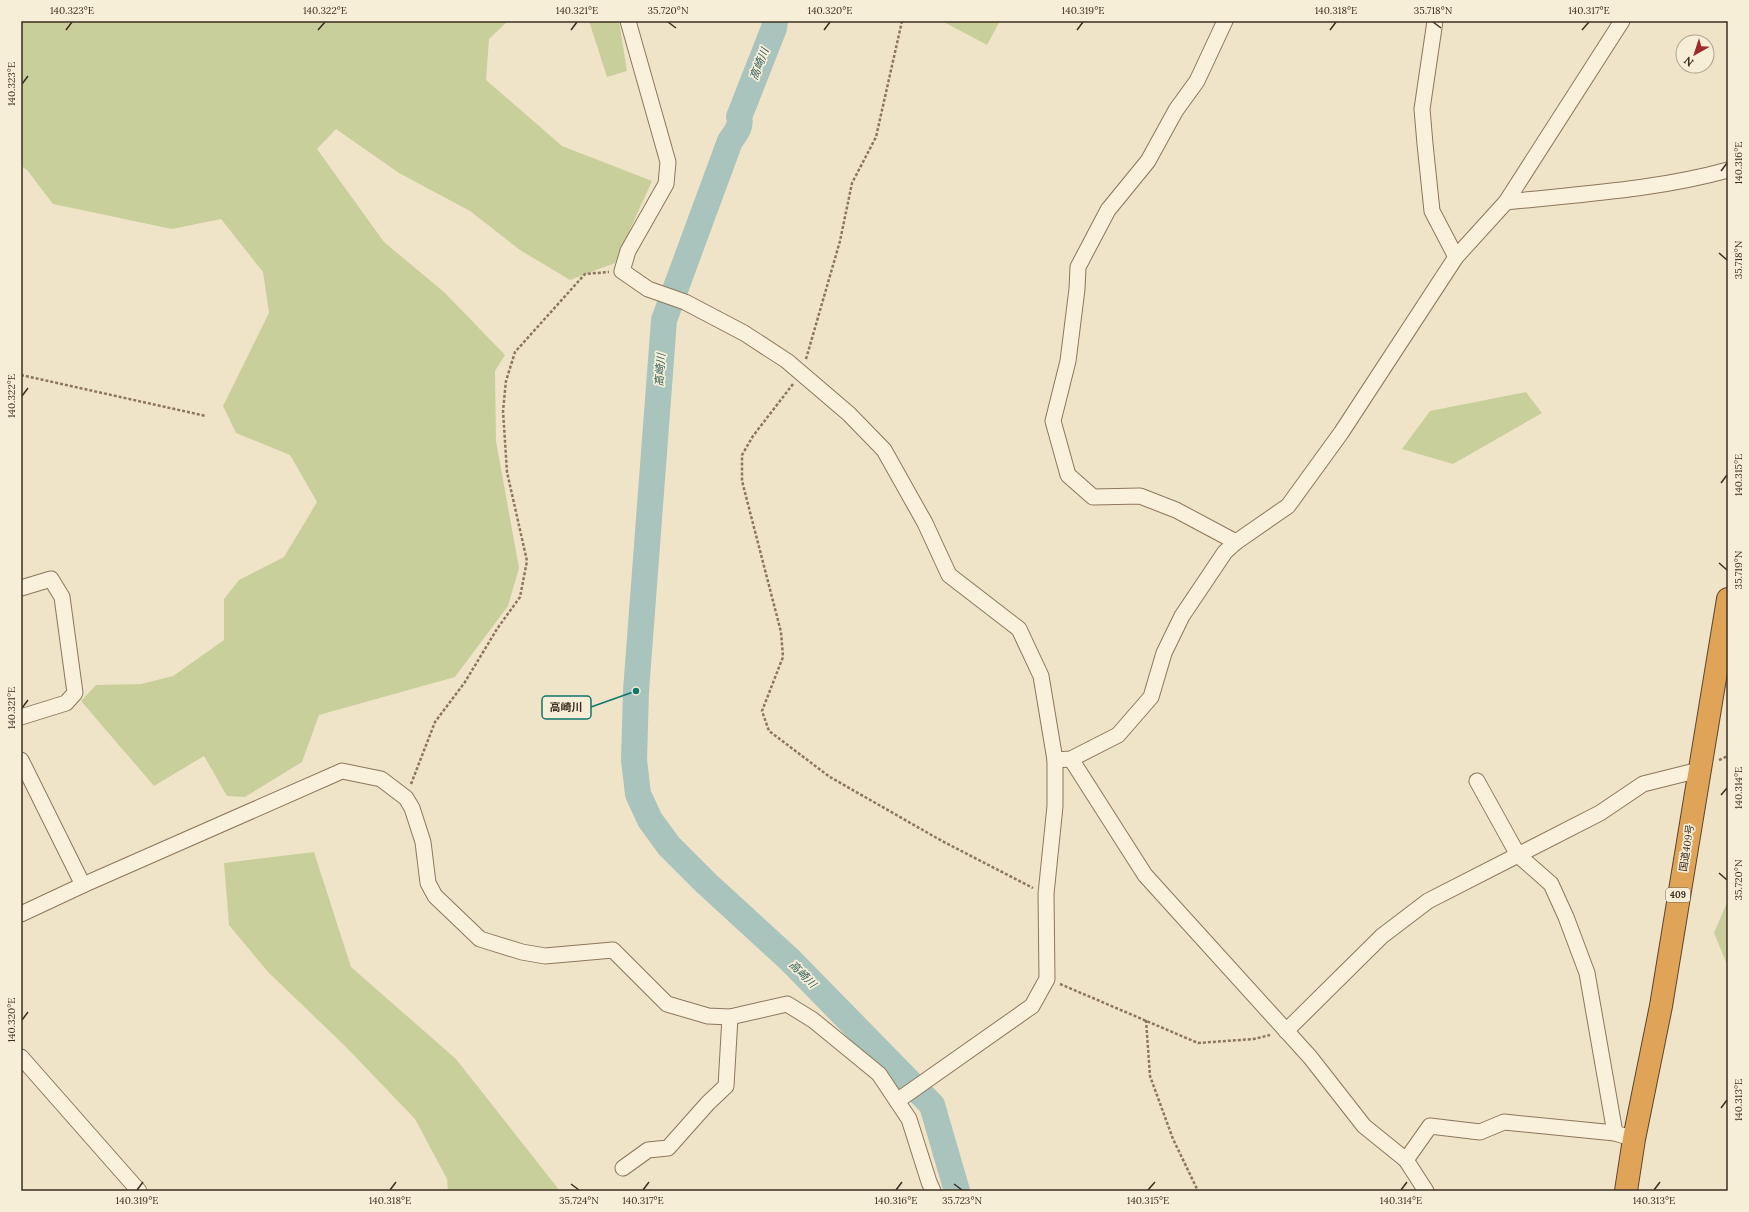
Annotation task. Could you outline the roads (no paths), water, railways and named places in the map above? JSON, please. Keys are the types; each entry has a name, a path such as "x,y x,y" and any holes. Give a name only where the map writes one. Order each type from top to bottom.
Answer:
{"highway":[{"name":"国道409号","path":"1626,1191 1625,1136 1661,1006 1728,599"}],"street":[{"path":"628,21 668,162 666,184 628,251 622,271 648,289 685,302 744,333 787,361 850,414 884,450 925,523 949,575 1019,629 1040,676 1054,760 1055,806 1046,894 1047,979 1032,1006 897,1101"},
{"path":"1225,21 1196,81 1176,110 1148,161 1108,210 1078,267 1077,289 1068,361 1053,421 1068,475 1093,497 1140,496 1176,510 1236,542"},
{"path":"1435,21 1422,109 1425,144 1432,211 1456,257"},
{"path":"1054,760 1071,759 1118,734 1152,697 1164,653 1182,616 1225,552 1236,542 1288,506 1341,433 1456,257 1506,202 1622,21"},
{"path":"1506,202 1629,189 1705,176 1728,170"},
{"path":"21,588 51,579 62,597 75,693 66,703 21,717"},
{"path":"1071,759 1145,875 1310,1057 1364,1126 1406,1160 1426,1191"},
{"path":"21,760 83,885"},
{"path":"1286,1031 1388,932 1428,902 1600,813 1643,784 1699,770"},
{"path":"21,914 83,885 342,772 381,779 406,798 412,808 423,842 428,883 435,896 480,939 522,952 545,956 613,950 667,1004 708,1016 730,1017 787,1004 813,1020 879,1074 909,1119 933,1191"},
{"path":"1406,1160 1430,1126 1480,1132 1504,1122 1625,1136 1587,972 1566,916 1551,884 1518,855 1477,781"},
{"path":"623,1168 648,1150 668,1148 708,1103 726,1086 730,1017"},
{"path":"21,1057 139,1191"}],"waterway":[{"name":"高崎川","path":"775,21 774,28 739,117 739,127 730,141 664,320 636,691 634,760 638,794 650,820 669,846 706,883 789,959 932,1105 957,1191"}],"place":[{"name":"高崎川","path":"636,691"}]}
